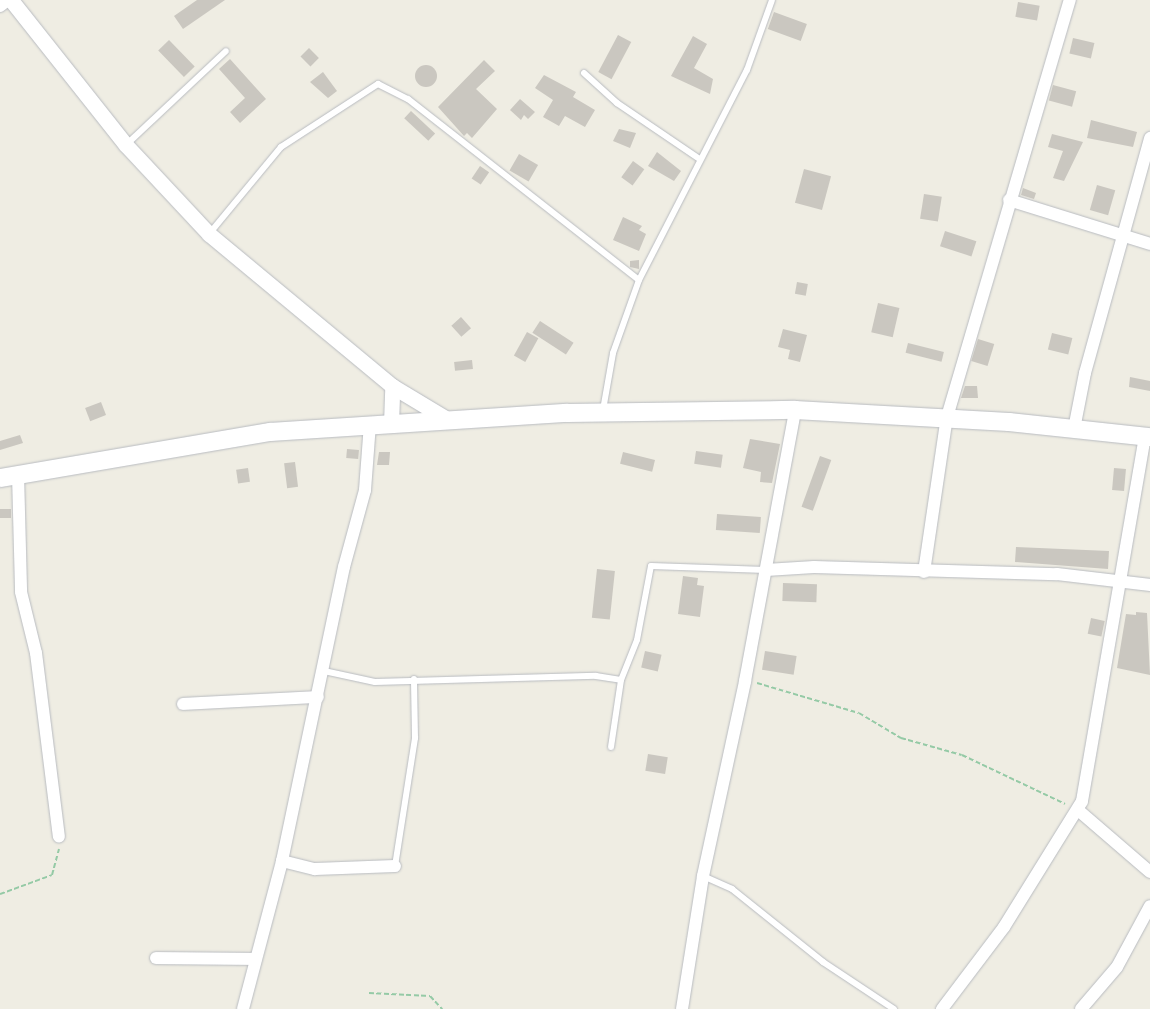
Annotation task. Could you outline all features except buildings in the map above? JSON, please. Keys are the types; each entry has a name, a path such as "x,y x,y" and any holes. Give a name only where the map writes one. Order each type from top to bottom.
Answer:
{"main road":[{"path":"0,478 217,440 370,424 603,412 795,410 947,417 1147,437"}],"street":[{"path":"0,6 10,0 126,145 209,234 392,386 447,419"},
{"path":"924,572 947,417 1009,200 1070,0"},
{"path":"1074,429 1122,234 1150,138"},
{"path":"1009,200 1150,244"},
{"path":"391,424 392,386"},
{"path":"682,1009 703,876 745,681 795,410"},
{"path":"244,1009 255,959 282,861 365,490 370,424"},
{"path":"942,1009 1004,926 1078,810 1119,580 1147,437"},
{"path":"18,474 22,592 36,653 59,837"},
{"path":"766,570 814,567 1119,580 1150,585"},
{"path":"183,704 318,697"},
{"path":"1078,810 1150,872"},
{"path":"282,861 315,869 395,866"},
{"path":"1081,1009 1117,967 1150,906"},
{"path":"156,958 255,959"}],"lane":[{"path":"603,412 613,353 639,280 698,158 747,70 772,0"},
{"path":"126,145 226,51"},
{"path":"584,73 617,103 698,158"},
{"path":"209,234 281,147 378,84 408,99 639,280"},
{"path":"611,747 621,680 636,640 651,566 766,570"},
{"path":"324,672 375,682 414,678 596,676 621,680"},
{"path":"395,866 416,738 414,678"},
{"path":"703,876 732,889 823,962 894,1009"}],"path":[{"path":"745,681 858,713 901,738 962,755 1078,810"},
{"path":"0,894 52,875 59,862 59,837"},
{"path":"369,993 430,996 442,1009"}]}
